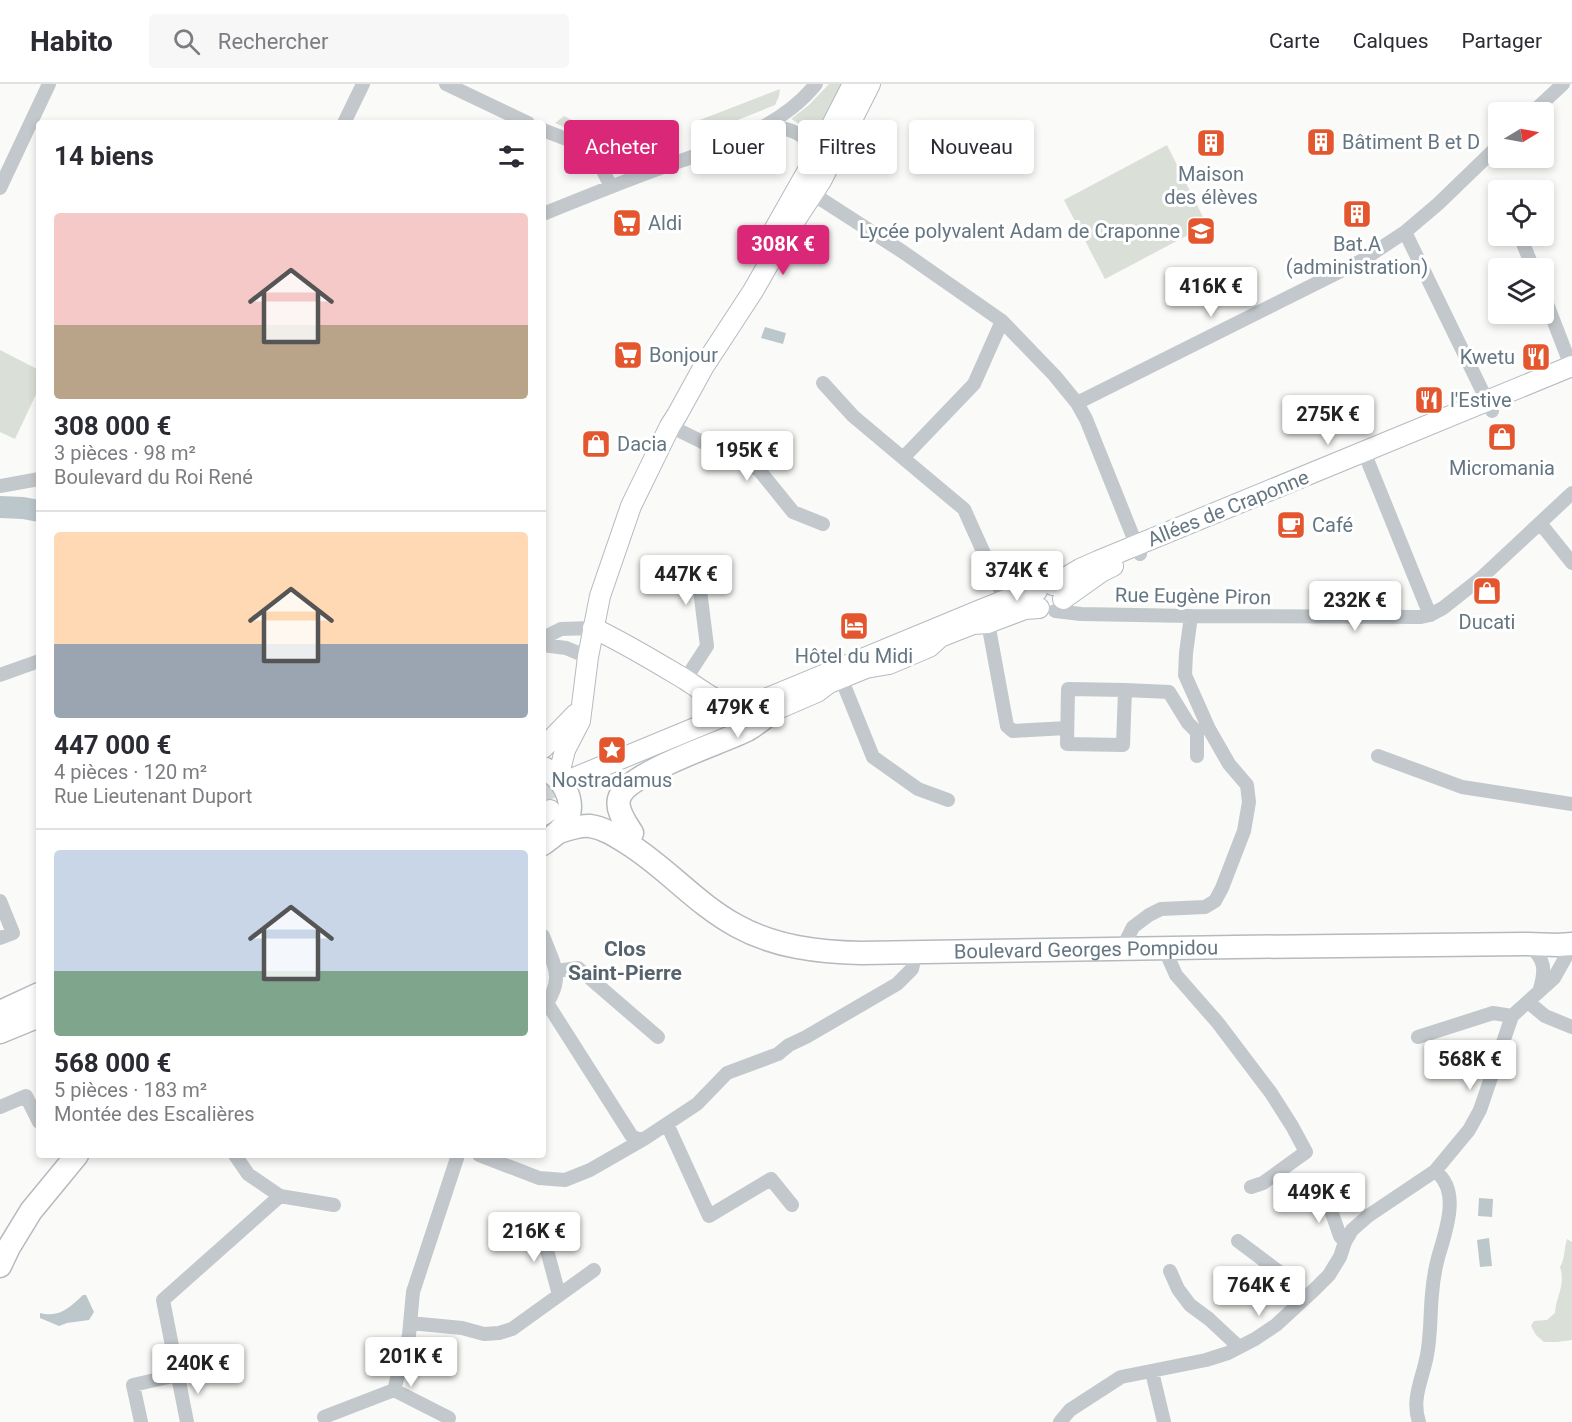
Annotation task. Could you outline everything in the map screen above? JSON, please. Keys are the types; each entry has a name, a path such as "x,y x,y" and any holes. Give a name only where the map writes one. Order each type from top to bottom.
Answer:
{"main road":[{"path":"834,120 853,84"},
{"path":"551,838 567,820 570,809 559,791 565,750 580,721 588,657 600,596 631,506 670,426 704,366 813,194 840,146 870,84"},
{"path":"722,338 749,274 806,174"},
{"name":"Allées de Craponne","path":"559,791 738,709 986,616 1025,609 1049,599 1080,569 1138,550 1366,457 1489,406 1572,366"},
{"name":"Allées de Craponne","path":"1489,406 1572,378"},
{"name":"Allées de Craponne","path":"559,791 630,767 773,711 866,668 889,664 901,659 929,647 940,637 973,624 1005,600 1028,591 1049,599"},
{"path":"593,628 609,635 722,704 738,709"},
{"path":"546,745 580,710"},
{"path":"695,729 773,711"},
{"name":"Boulevard Georges Pompidou","path":"643,853 620,811 621,794 640,778 747,730 773,711"},
{"path":"559,791 584,808 602,815 632,833"},
{"name":"Boulevard Georges Pompidou","path":"551,838 582,826 590,826 613,834 643,853 711,910 737,926 799,948 831,952 1567,945"},
{"path":"0,1013 36,995"},
{"path":"0,1013 36,1000"},
{"path":"0,1032 36,1017"},
{"path":"0,1241 47,1173 60,1158"},
{"path":"0,1266 31,1211 75,1158"}],"street":[{"path":"0,188 48,84"},
{"path":"345,120 363,84"},
{"path":"446,84 522,120"},
{"path":"776,120 810,92 816,84"},
{"path":"1544,102 1563,84"},
{"path":"546,131 574,142 595,154 611,187"},
{"path":"1077,403 1360,261 1405,232 1488,156"},
{"path":"546,213 691,157"},
{"path":"813,194 903,252 1002,321 1055,376 1077,403 1090,429 1138,550"},
{"path":"1405,232 1489,406"},
{"path":"903,458 975,384 1002,321"},
{"path":"1554,321 1572,366"},
{"path":"823,383 853,416 964,509 1005,600"},
{"path":"670,426 759,470 793,512 823,524"},
{"path":"1366,457 1430,615 1443,608 1481,578 1572,493"},
{"path":"0,486 36,480"},
{"path":"1540,524 1572,563"},
{"path":"685,680 707,646 700,590 706,573 724,567"},
{"name":"Rue Eugène Piron","path":"1049,599 1081,614 1430,615"},
{"path":"986,616 1007,726 1013,731 1067,728"},
{"path":"1125,948 1133,927 1149,915 1161,909 1205,907 1215,901 1244,831 1249,802 1247,785 1229,764 1209,729 1185,675 1191,616"},
{"path":"546,636 561,629 593,628"},
{"path":"546,645 566,648 588,657"},
{"path":"0,675 36,662"},
{"path":"841,678 873,757 918,789 948,800"},
{"path":"1125,690 1123,745 1067,744 1068,689 1125,690 1169,692 1193,692"},
{"path":"1169,692 1188,723 1197,732 1197,756"},
{"path":"1378,756 1462,788 1572,804"},
{"path":"0,901 7,936"},
{"path":"546,944 556,972 557,985 546,1004"},
{"path":"1527,944 1538,953 1542,962 1544,975 1539,992"},
{"path":"1060,1422 1070,1410 1122,1377 1206,1360 1228,1353 1256,1339 1302,1301 1329,1275 1352,1230 1368,1216 1435,1171 1469,1130 1480,1110 1512,1017 1554,978 1567,945"},
{"path":"1164,948 1176,975 1218,1023 1264,1085 1292,1126 1306,1152 1263,1183 1251,1187"},
{"path":"487,1158 539,1178 565,1180 590,1170 644,1139 697,1104 727,1073 778,1054 789,1045 897,984 912,969 916,952"},
{"path":"556,972 578,968 658,1037"},
{"path":"1528,1002 1545,1016 1572,1027"},
{"path":"546,1008 631,1135 637,1139 644,1139"},
{"path":"1418,1037 1493,1013 1512,1017"},
{"path":"0,1107 26,1096 36,1116"},
{"path":"667,1124 709,1216 771,1179 792,1205"},
{"path":"237,1158 248,1174 280,1196 334,1205"},
{"path":"394,1390 409,1335 413,1292 457,1158"},
{"path":"1419,1422 1415,1412 1416,1393 1427,1355 1437,1261 1449,1221 1446,1185 1435,1171"},
{"path":"1323,1188 1340,1236 1345,1242"},
{"path":"187,1422 163,1300 280,1196"},
{"path":"540,1224 560,1295"},
{"path":"1238,1241 1278,1271 1302,1301"},
{"path":"410,1323 462,1328 484,1334 499,1333 512,1329 594,1269"},
{"path":"1170,1271 1178,1289 1190,1305 1239,1347"},
{"path":"1152,1372 1164,1422"},
{"path":"141,1422 133,1385 177,1375"},
{"path":"324,1417 394,1390 449,1418"}],"shaded area":[{"path":"829,84 844,84 826,120 798,120 798,123 791,119 809,105"},
{"path":"780,89 775,105 738,120 700,120"},
{"path":"564,116 572,120 564,120 564,127 555,123"},
{"path":"1167,145 1207,225 1105,279 1064,200"},
{"path":"765,327 786,333 783,344 761,338"},
{"path":"0,350 36,368 36,394 15,439 0,432"},
{"path":"1479,1198 1493,1199 1492,1217 1478,1216"},
{"path":"1489,1238 1492,1266 1480,1267 1477,1240"},
{"path":"1567,1239 1572,1242 1572,1340 1544,1342 1531,1326 1534,1321 1547,1320 1555,1313 1562,1279 1560,1267"},
{"path":"86,1295 94,1312 89,1320 59,1326 40,1318 40,1313 59,1313"}],"waterway":[{"path":"0,507 36,510"}],"tunnel":[{"path":"546,791 574,778"}],"place":[{"name":"Bâtiment B et D","path":"1321,142"},
{"name":"Maison des élèves","path":"1211,143"},
{"name":"Bat.A (administration)","path":"1357,214"},
{"name":"Aldi","path":"627,223"},
{"name":"Lycée polyvalent Adam de Craponne","path":"1201,231"},
{"name":"Bonjour","path":"628,355"},
{"name":"Kwetu","path":"1536,357"},
{"name":"l'Estive","path":"1429,400"},
{"name":"Micromania","path":"1502,437"},
{"name":"Dacia","path":"596,444"},
{"name":"Café","path":"1291,525"},
{"name":"Ducati","path":"1487,591"},
{"name":"Hôtel du Midi","path":"854,626"},
{"name":"Nostradamus","path":"612,750"}],"district":[{"name":"Clos Saint-Pierre","path":"625,961"}]}
